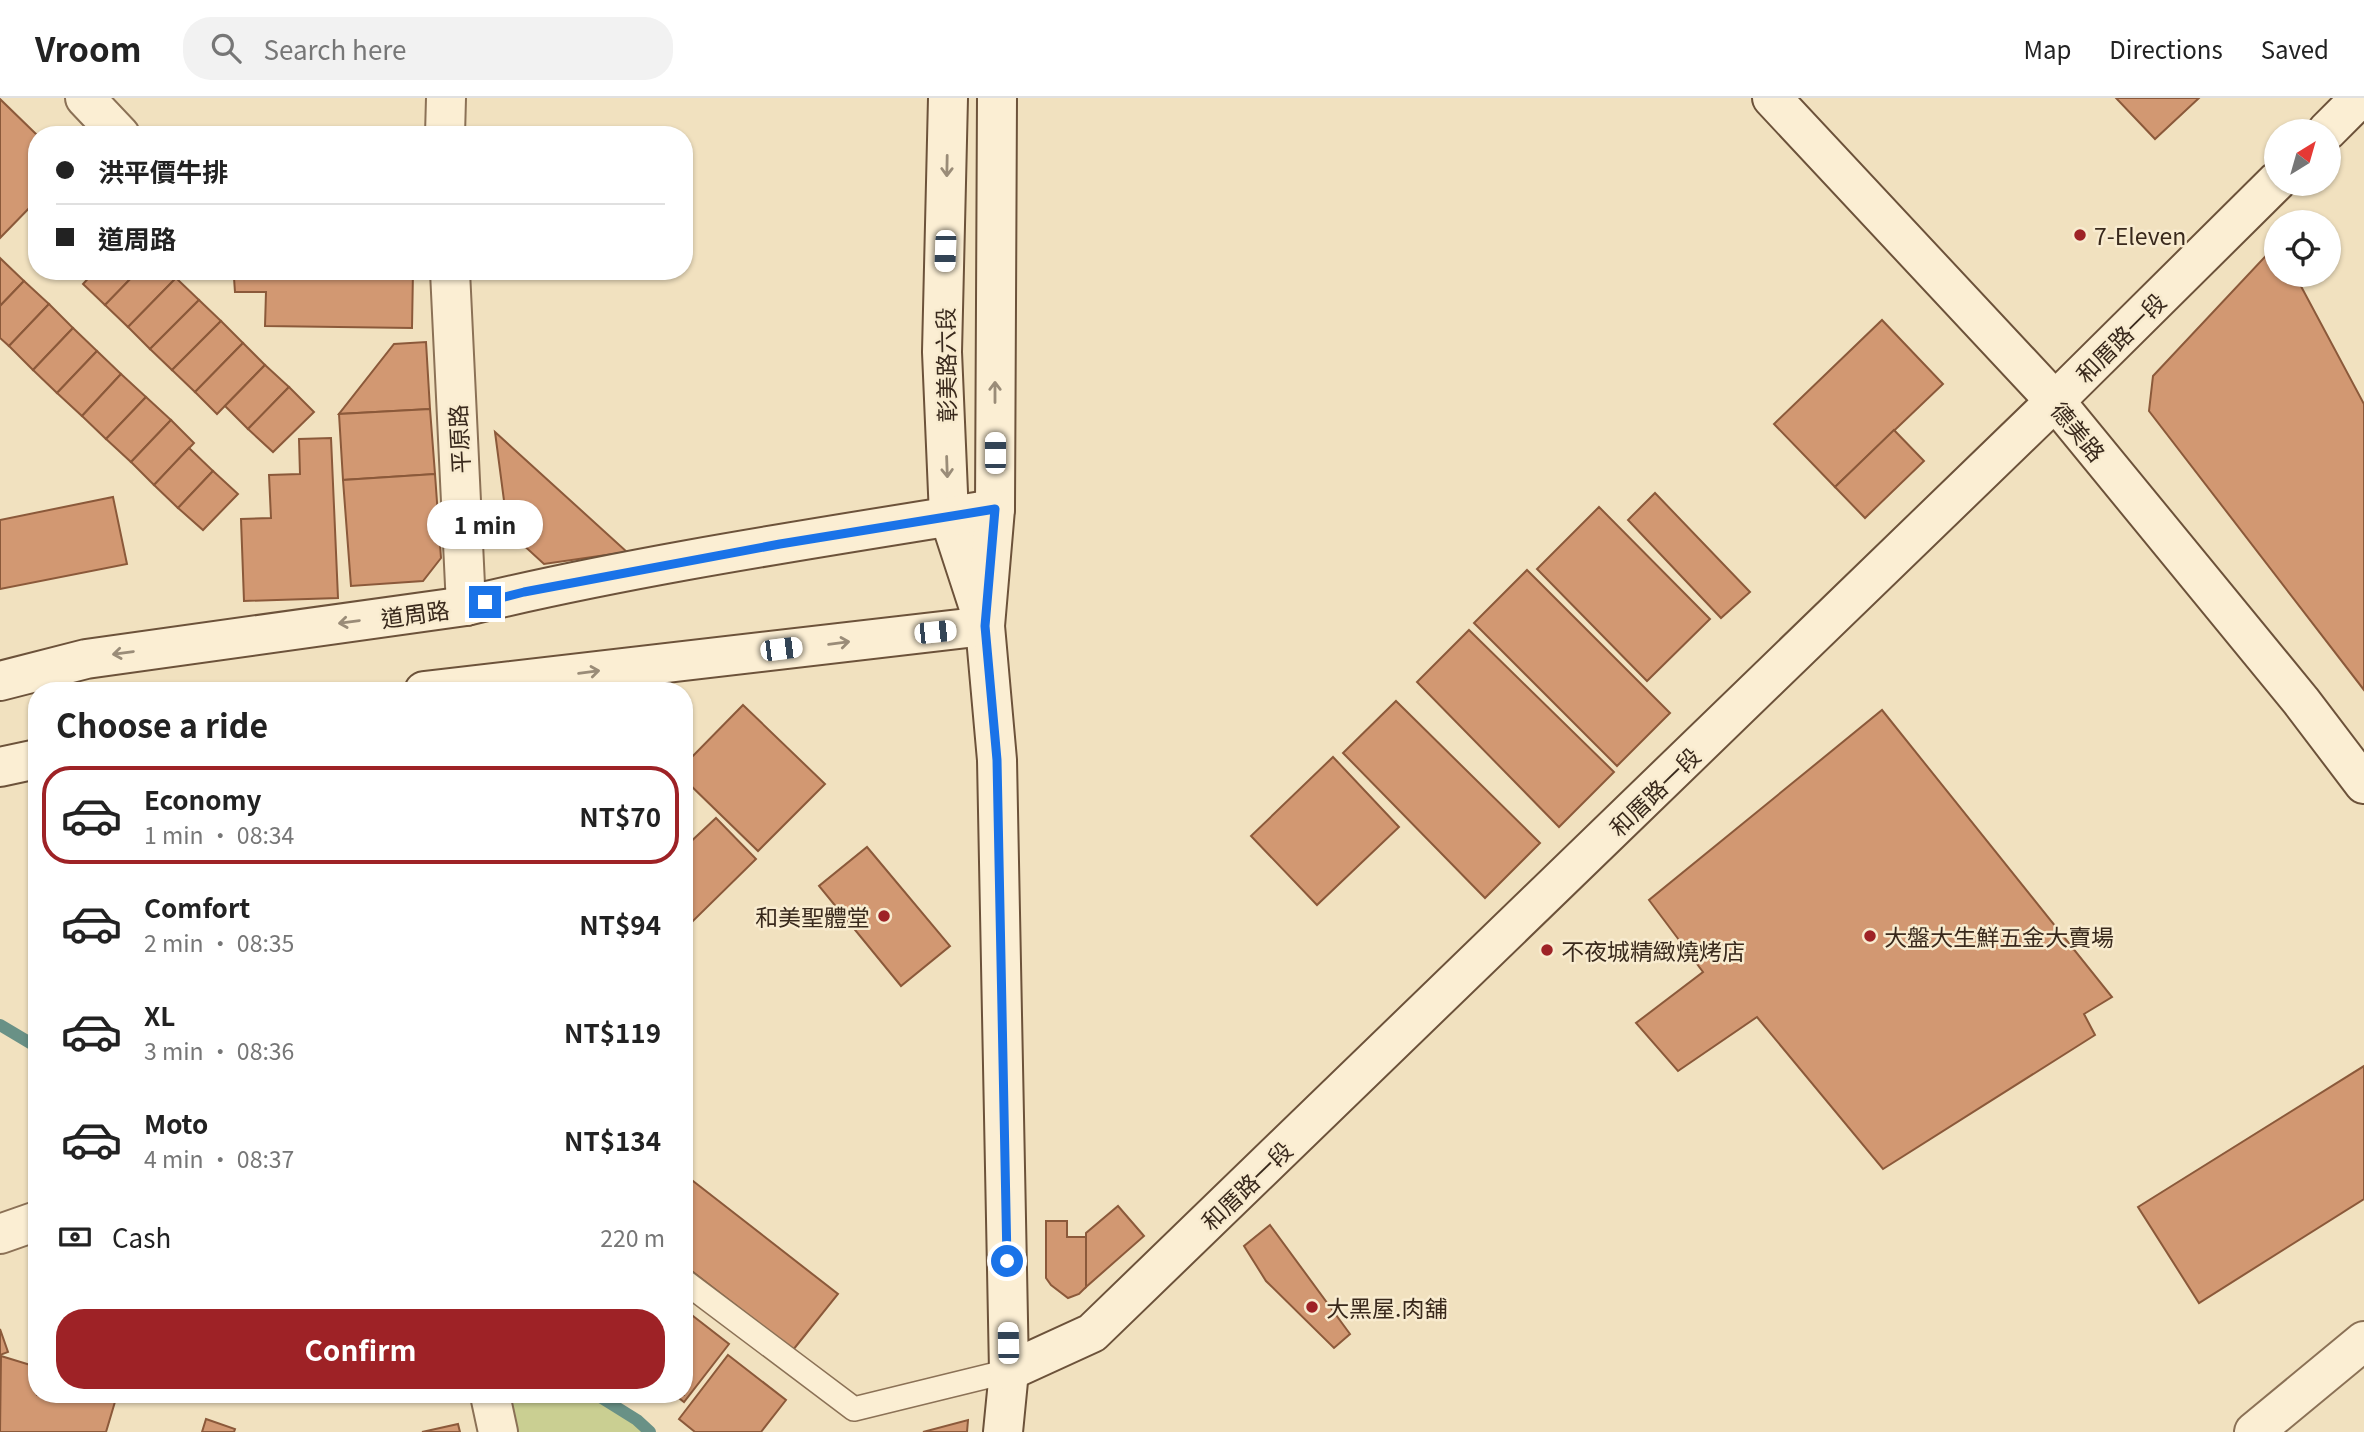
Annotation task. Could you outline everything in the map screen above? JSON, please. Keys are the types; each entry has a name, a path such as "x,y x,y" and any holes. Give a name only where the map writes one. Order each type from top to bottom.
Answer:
{"street":[{"path":"85,98 111,126"},
{"path":"445,126 446,98"},
{"name":"彰美路六段","path":"948,98 942,352 948,516 985,626"},
{"name":"彰美路六段","path":"997,98 995,509 985,626 997,760 1009,1371 1003,1432"},
{"name":"德美路","path":"1772,98 2055,401 2301,701 2364,784"},
{"path":"2339,119 2360,98"},
{"name":"和厝路一段","path":"1009,1371 1092,1333 2055,401 2264,194"},
{"name":"平原路","path":"450,280 466,606"},
{"name":"道周路","path":"0,681 86,659 466,606 524,592 740,551 995,509"},
{"path":"502,682 985,626"},
{"path":"0,767 28,762"},
{"path":"0,1234 28,1224"},
{"path":"2254,1432 2364,1341"},
{"path":"492,1403 498,1432"}],"lane":[{"path":"693,1288 854,1409 1009,1371"}],"green space":[{"path":"500,1403 619,1403 650,1432 505,1432"}],"building":[{"path":"2116,98 2199,98 2155,139"},
{"path":"0,99 28,126 28,209 0,238"},
{"path":"0,258 24,281 0,306"},
{"path":"2264,258 2264,287 2301,287 2364,404 2364,690 2149,411 2153,376"},
{"path":"87,280 129,280 105,305 83,284"},
{"path":"129,280 174,280 128,327 105,305"},
{"path":"174,280 178,280 199,300 150,349 128,327"},
{"path":"234,280 413,280 412,328 265,326 266,292 235,292"},
{"path":"24,281 49,304 9,346 0,338 0,306"},
{"path":"199,300 221,321 172,370 150,349"},
{"path":"49,304 73,328 33,370 9,346"},
{"path":"1882,320 1943,384 1835,487 1774,424"},
{"path":"221,321 243,343 195,392 172,370"},
{"path":"73,328 97,351 57,393 33,370"},
{"path":"426,342 430,409 339,414 394,344"},
{"path":"243,343 265,365 217,414 195,392"},
{"path":"97,351 121,374 82,416 57,393"},
{"path":"265,365 289,387 248,429 225,406"},
{"path":"121,374 146,397 106,439 82,416"},
{"path":"289,387 314,412 273,452 248,429"},
{"path":"146,397 171,420 131,462 106,439"},
{"path":"430,409 435,474 343,480 339,414"},
{"path":"171,420 194,443 154,485 131,462"},
{"path":"1894,430 1924,461 1865,518 1835,487"},
{"path":"495,432 627,552 544,564 508,531"},
{"path":"331,438 338,598 244,601 241,519 271,518 269,475 300,474 299,439"},
{"path":"189,448 213,471 178,508 154,485"},
{"path":"213,471 238,494 203,530 178,508"},
{"path":"435,474 441,558 423,581 351,586 343,480"},
{"path":"1655,493 1750,592 1721,618 1628,520"},
{"path":"113,497 127,564 0,589 0,520"},
{"path":"1599,507 1710,619 1647,681 1537,569"},
{"path":"1527,570 1670,713 1617,766 1474,623"},
{"path":"1469,630 1614,772 1559,827 1417,682"},
{"path":"1396,701 1540,843 1485,898 1343,753"},
{"path":"743,705 825,784 758,851 693,788 693,756"},
{"name":"大盤大生鮮五金大賣場","path":"1882,710 2112,997 2084,1014 2095,1035 1883,1169 1757,1017 1678,1071 1636,1023 1703,972 1649,900"},
{"path":"1333,757 1399,827 1317,905 1251,836"},
{"path":"716,818 756,859 693,921 693,840"},
{"name":"和美聖體堂","path":"867,847 950,946 901,986 819,886"},
{"path":"2364,1066 2364,1199 2199,1303 2138,1207"},
{"path":"693,1181 838,1294 793,1350 693,1272"},
{"path":"1118,1206 1144,1236 1086,1287 1086,1233"},
{"path":"1046,1221 1067,1221 1067,1237 1086,1237 1086,1287 1079,1294 1068,1298 1046,1278"},
{"name":"大黑屋.肉舖","path":"1270,1225 1350,1334 1334,1348 1266,1281 1244,1246"},
{"path":"693,1316 729,1344 693,1390"},
{"path":"0,1329 8,1352 0,1355"},
{"path":"728,1355 786,1400 761,1432 695,1432 679,1419"},
{"path":"1,1356 28,1364 28,1403 115,1403 106,1432 0,1432"},
{"path":"206,1419 235,1429 234,1432 202,1432"},
{"path":"968,1420 967,1432 923,1432"},
{"path":"458,1424 460,1432 422,1432"}],"waterway":[{"path":"0,1025 28,1042"},
{"path":"610,1403 637,1420 650,1432"}],"place":[{"name":"7-Eleven","path":"2080,235"},
{"name":"和美聖體堂","path":"884,916"},
{"name":"大盤大生鮮五金大賣場","path":"1870,936"},
{"name":"不夜城精緻燒烤店","path":"1547,950"},
{"name":"大黑屋.肉舖","path":"1312,1307"}],"route":[{"path":"485,602 524,592 780,544 995,509 985,626 997,760 1007,1261"}]}
